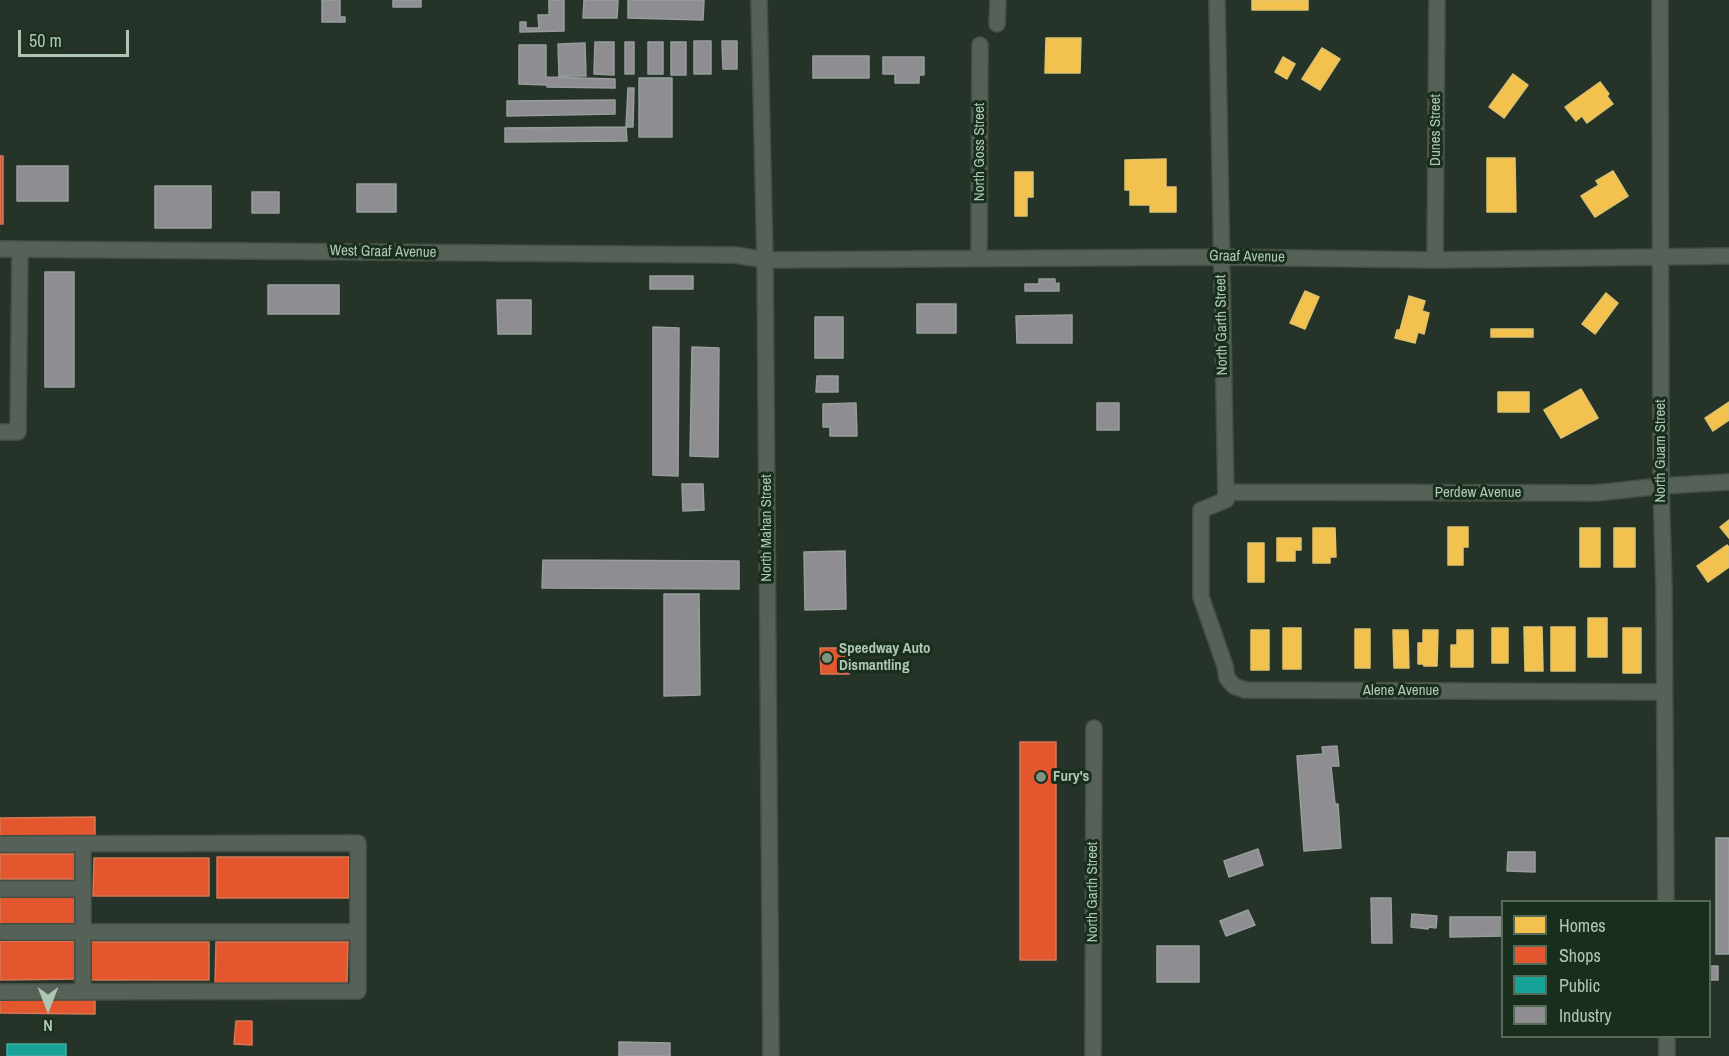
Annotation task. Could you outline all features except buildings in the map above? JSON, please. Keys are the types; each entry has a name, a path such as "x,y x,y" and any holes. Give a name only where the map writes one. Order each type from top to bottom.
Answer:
{"street":[{"name":"North Mahan Street","path":"759,0 765,260 771,1056"},
{"path":"997,24 998,0"},
{"name":"North Garth Street","path":"1217,0 1226,492"},
{"name":"Dunes Street","path":"1435,260 1437,0"},
{"name":"North Guam Street","path":"1660,0 1661,486 1666,900"},
{"name":"North Goss Street","path":"979,259 980,45"},
{"name":"West Graaf Avenue","path":"0,249 735,255 765,260"},
{"path":"0,432 18,432 20,249"},
{"name":"Graaf Avenue","path":"765,260 1221,257 1435,260 1729,256"},
{"name":"Perdew Avenue","path":"1226,492 1596,493 1729,482"},
{"name":"Alene Avenue","path":"1226,492 1226,500 1201,510 1201,597 1227,678 1234,686 1245,690 1664,692"},
{"name":"North Garth Street","path":"1093,1056 1094,728"},
{"path":"0,844 358,843 358,991 0,992"},
{"path":"83,844 83,992"},
{"path":"0,889 83,889"},
{"path":"0,932 357,932"},
{"path":"1667,1038 1667,1056"}],"place":[{"name":"Speedway Auto Dismantling","path":"827,658"},
{"name":"Fury's","path":"1041,777"}]}
